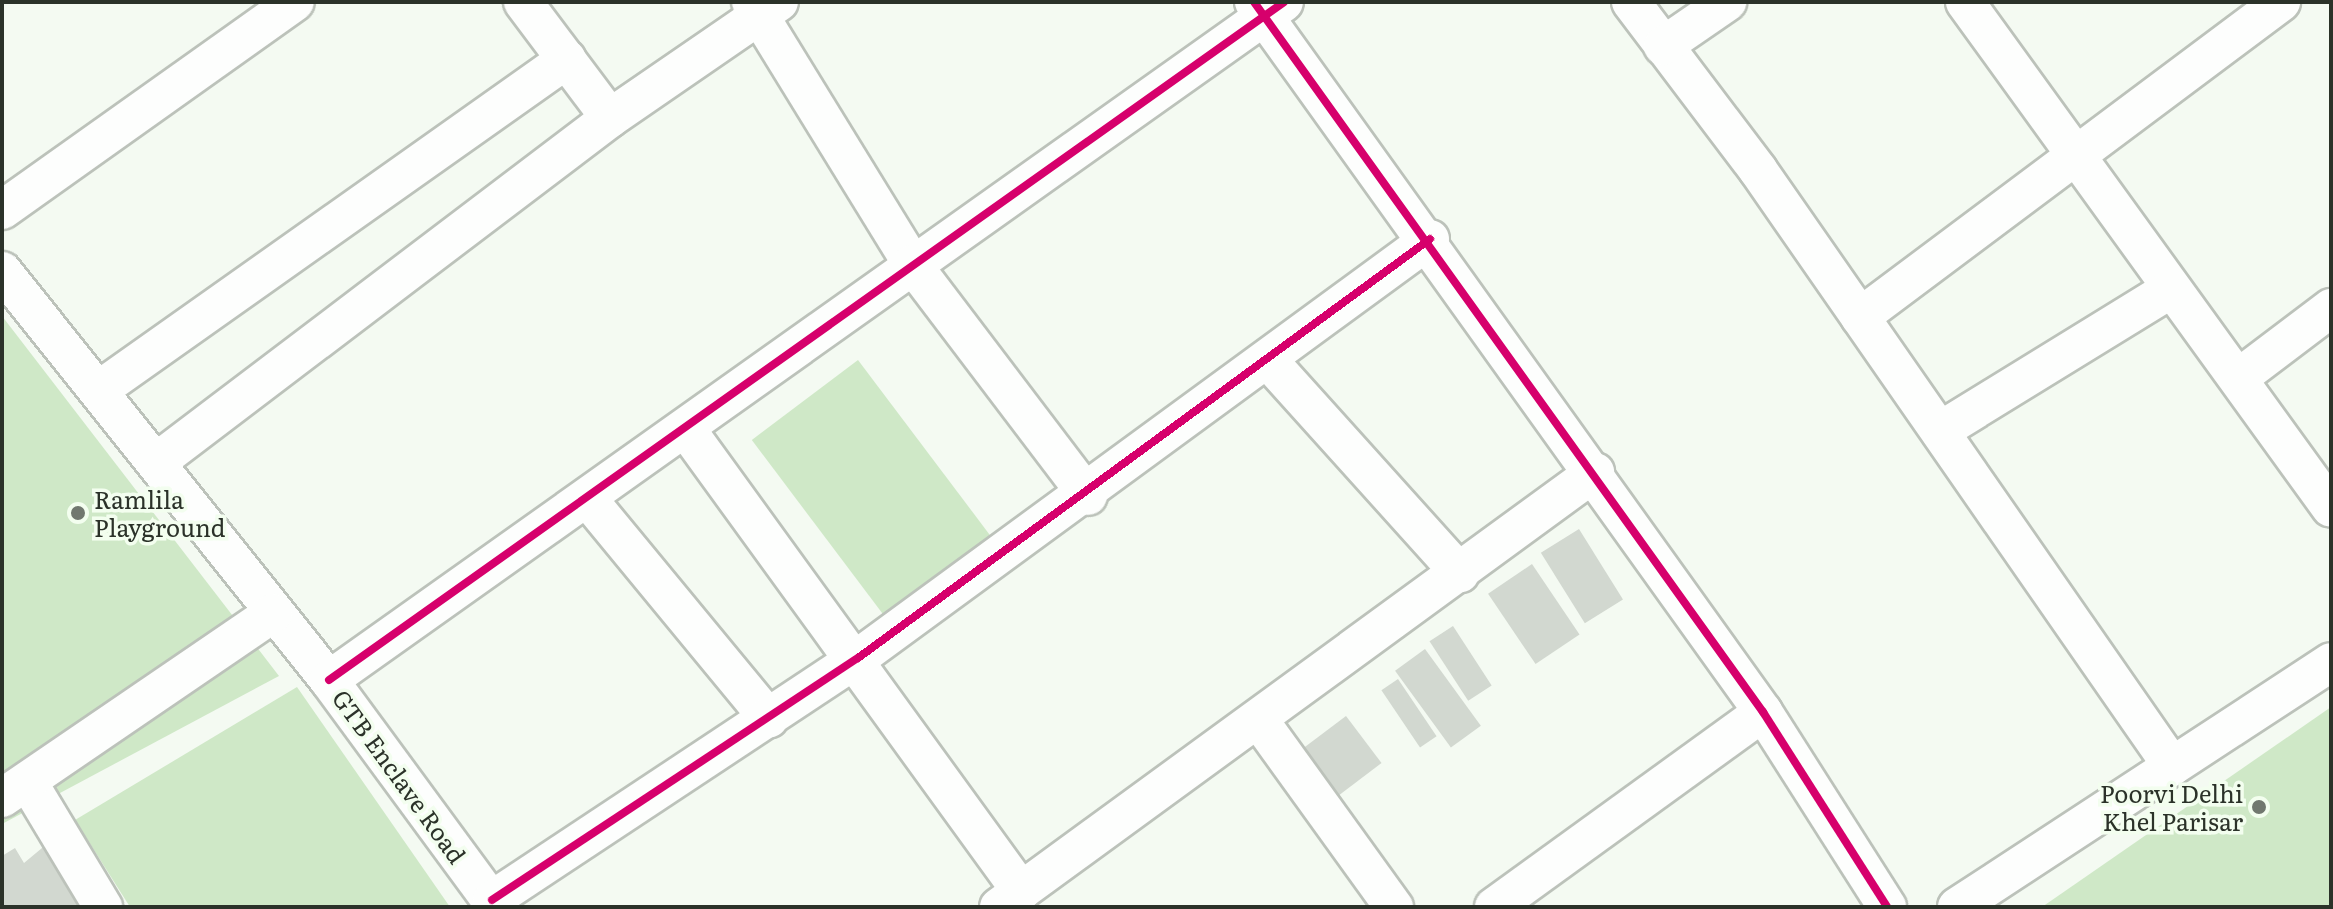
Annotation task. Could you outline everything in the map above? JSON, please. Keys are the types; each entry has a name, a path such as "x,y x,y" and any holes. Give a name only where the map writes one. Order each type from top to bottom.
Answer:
{"street":[{"path":"2,210 295,2"},
{"path":"523,2 610,118"},
{"path":"1631,2 1860,317 2172,766"},
{"path":"1663,46 1727,2"},
{"path":"1965,2 2171,289 2241,376 2331,508"},
{"path":"1860,317 2077,158 2281,2"},
{"path":"158,461 610,118 763,6 912,264 1088,496"},
{"path":"329,680 686,429 1267,6 1763,712 1887,907"},
{"path":"99,390 567,59"},
{"path":"494,903 769,719 1088,496 1430,239"},
{"name":"GTB Enclave Road","path":"2,271 158,461 273,613 329,680 494,903"},
{"path":"1940,431 2171,289"},
{"path":"2241,376 2331,308"},
{"path":"1268,360 1460,573"},
{"path":"686,429 858,658 1010,899 1595,472"},
{"path":"587,498 769,719"},
{"path":"103,907 15,790 273,613"},
{"path":"1957,907 2331,662"},
{"path":"1494,907 1763,712"},
{"path":"1259,720 1394,907"}],"green space":[{"name":"Ramlila Playground","path":"2,316 279,676 2,824"},
{"path":"858,360 993,540 887,620 752,440"},
{"path":"297,687 450,907 130,907 75,820"},
{"name":"Poorvi Delhi Khel Parisar","path":"2331,707 2331,907 2042,907"}],"building":[{"path":"1579,529 1623,599 1585,623 1541,553"},
{"path":"1532,564 1580,634 1536,664 1488,594"},
{"path":"1453,626 1492,686 1468,701 1430,641"},
{"path":"1425,649 1481,726 1451,748 1395,671"},
{"path":"1398,679 1437,736 1420,747 1381,690"},
{"path":"1346,716 1382,763 1330,802 1295,755"},
{"path":"48,843 86,907 2,907 2,856 15,848 24,863"}],"cycle path":[{"path":"1254,2 1763,712 1887,907"},
{"path":"329,680 1284,2"},
{"path":"492,900 858,658 1430,239"}],"place":[{"name":"Ramlila Playground","path":"78,513"},
{"name":"Poorvi Delhi Khel Parisar","path":"2259,807"}]}
